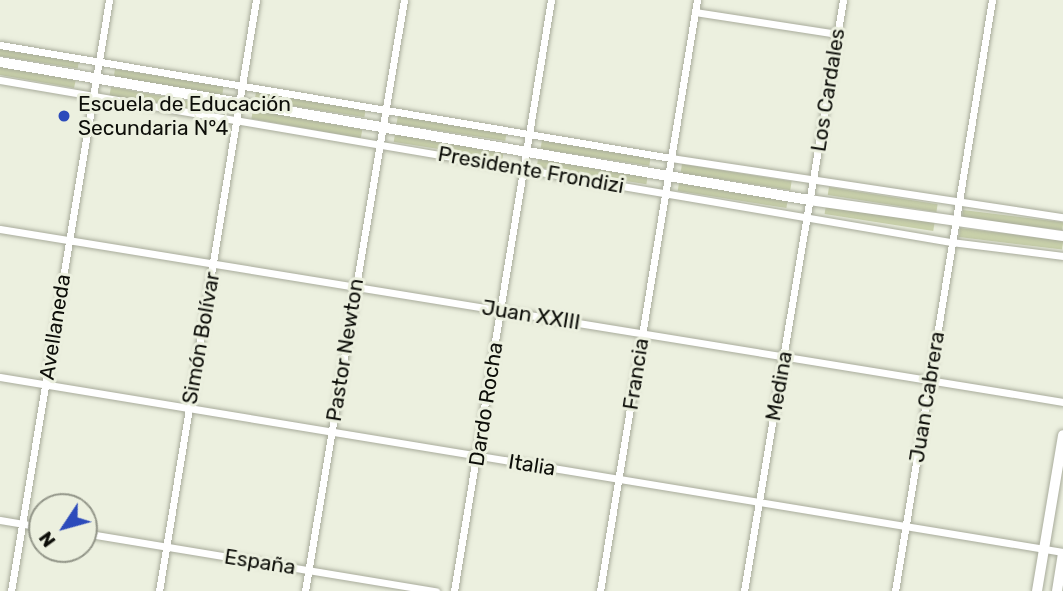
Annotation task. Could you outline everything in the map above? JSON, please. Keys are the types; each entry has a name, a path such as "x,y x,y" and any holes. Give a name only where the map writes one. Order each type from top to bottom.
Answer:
{"main road":[{"name":"Presidente Frondizi","path":"0,62 665,174 809,201 1063,236"},
{"path":"1037,591 1063,435"},
{"path":"1057,591 1063,554"}],"street":[{"name":"Avellaneda","path":"11,591 110,0"},
{"name":"Simón Bolívar","path":"159,591 256,0"},
{"name":"Pastor Newton","path":"305,591 404,0"},
{"name":"Dardo Rocha","path":"454,591 501,310 521,168 551,0"},
{"name":"Francia","path":"600,591 665,174 671,158 697,0"},
{"name":"Los Cardales","path":"813,181 842,0"},
{"name":"Juan Cabrera","path":"895,591 992,0"},
{"path":"695,12 837,34"},
{"name":"Presidente Frondizi","path":"0,46 813,181 1063,217"},
{"name":"Presidente Frondizi","path":"0,80 951,242 1063,256"},
{"name":"Medina","path":"744,591 813,181"},
{"name":"Juan XXIII","path":"0,229 1063,402"},
{"name":"Italia","path":"0,377 1063,554"},
{"path":"0,520 28,524"},
{"name":"España","path":"98,535 436,591"}],"green space":[{"path":"0,48 79,61 78,68 0,56"},
{"path":"0,67 76,79 74,88 0,75"},
{"path":"115,69 224,86 222,95 114,78"},
{"path":"111,87 221,106 220,115 109,96"},
{"path":"256,92 366,109 364,117 255,100"},
{"path":"253,110 362,129 361,138 251,119"},
{"path":"398,115 507,132 505,141 397,124"},
{"path":"395,134 504,151 502,159 394,142"},
{"path":"542,140 651,157 649,166 541,149"},
{"path":"538,159 648,176 646,184 537,167"},
{"path":"682,164 792,181 790,190 681,173"},
{"path":"679,183 788,200 786,208 678,191"},
{"path":"829,187 938,204 936,212 828,195"},
{"path":"826,205 935,222 933,231 825,214"},
{"path":"963,210 1063,222 1062,230 962,218"},
{"path":"960,228 1063,241 1062,250 959,237"}],"place":[{"name":"Escuela de Educación Secundaria N°4","path":"64,116"}]}
